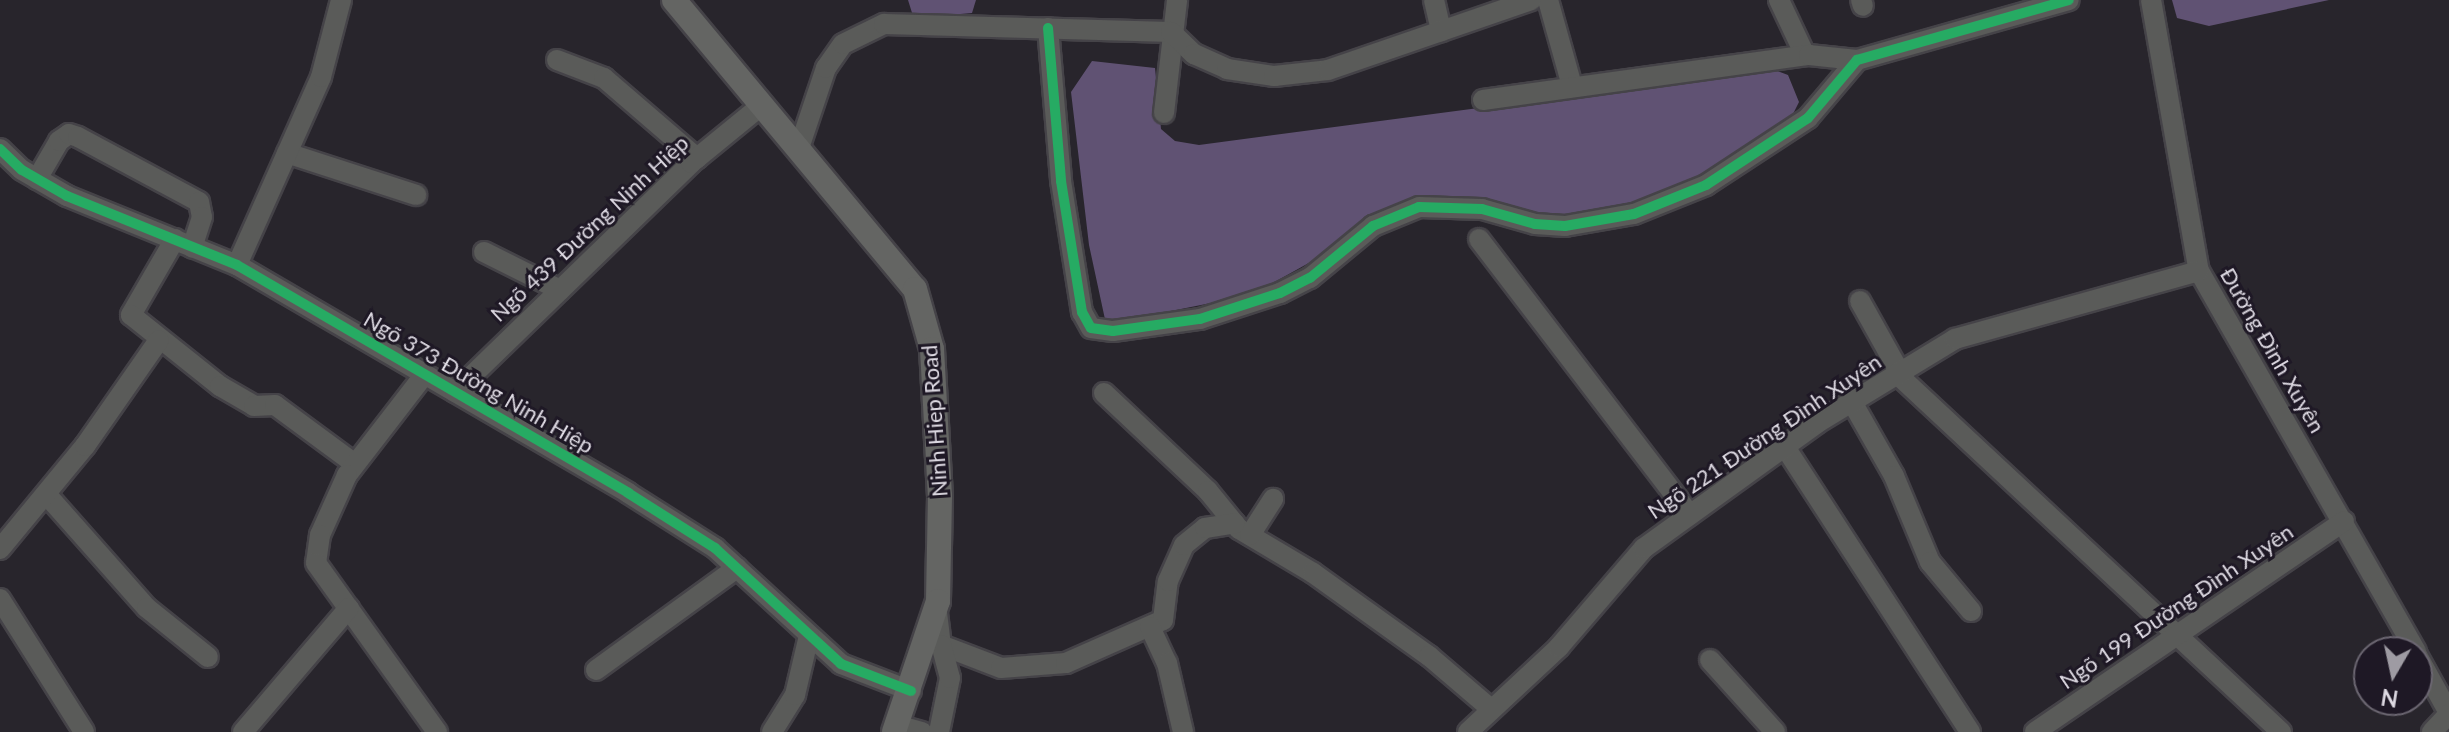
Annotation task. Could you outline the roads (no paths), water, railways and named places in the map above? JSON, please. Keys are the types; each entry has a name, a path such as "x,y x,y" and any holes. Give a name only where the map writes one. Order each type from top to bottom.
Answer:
{"main road":[{"name":"Ninh Hiep Road","path":"674,0 915,289 932,349 940,496 938,601 911,691 896,729"}],"street":[{"path":"237,265 321,77 341,0"},
{"path":"1164,113 1177,0"},
{"path":"1434,0 1441,31"},
{"path":"798,151 826,68 843,44 861,32 884,24 1171,32 1194,54 1227,69 1274,76 1328,70 1509,4 1531,0"},
{"path":"1548,0 1572,86"},
{"path":"1779,0 1805,55"},
{"path":"1483,100 1805,55 1857,60 2069,0"},
{"name":"Đường Đình Xuyên","path":"2151,0 2199,271 2407,636"},
{"path":"1048,28 1061,181 1082,312 1091,328 1101,331 1200,319 1250,305 1310,278 1373,226 1419,207 1451,205 1565,226 1634,214 1706,185 1808,118 1857,60"},
{"path":"557,60 604,78 697,158"},
{"name":"Ngõ 439 Đường Ninh Hiệp","path":"455,392 697,158 761,106"},
{"path":"37,179 59,141 69,134 199,202 202,217 131,315 159,340 254,406 275,405 355,464"},
{"name":"Ngõ 373 Đường Ninh Hiệp","path":"0,149 37,179 67,196 237,265 653,508 715,548 841,664 911,691"},
{"path":"287,153 416,195"},
{"path":"1479,239 1690,515"},
{"path":"484,252 560,290"},
{"name":"Ngõ 221 Đường Đình Xuyên","path":"1468,732 1559,647 1644,548 1852,402 1955,339 2199,271"},
{"path":"1860,301 1898,374 2281,732"},
{"path":"0,549 46,494 159,340"},
{"path":"425,374 355,464 320,535 316,563 437,732"},
{"path":"1104,393 1208,491 1242,529 1421,650 1491,709"},
{"path":"1852,402 1894,476 1930,562 1971,611"},
{"path":"1785,447 1970,732"},
{"path":"46,494 147,608 208,657"},
{"path":"1183,732 1157,623 1168,581 1184,545 1205,528 1242,529 1273,499"},
{"name":"Ngõ 199 Đường Đình Xuyên","path":"2035,732 2344,521"},
{"path":"596,670 737,568"},
{"path":"0,599 84,732"},
{"path":"938,601 935,629 950,678 939,732"},
{"path":"243,732 349,608"},
{"path":"941,645 1001,668 1040,668 1157,623"},
{"path":"772,732 795,695 809,636"},
{"path":"1710,660 1775,732"},
{"name":"Đường Đình Xuyên","path":"2433,684 2449,714"},
{"path":"2432,732 2449,714"},
{"path":"896,729 922,732"}]}
